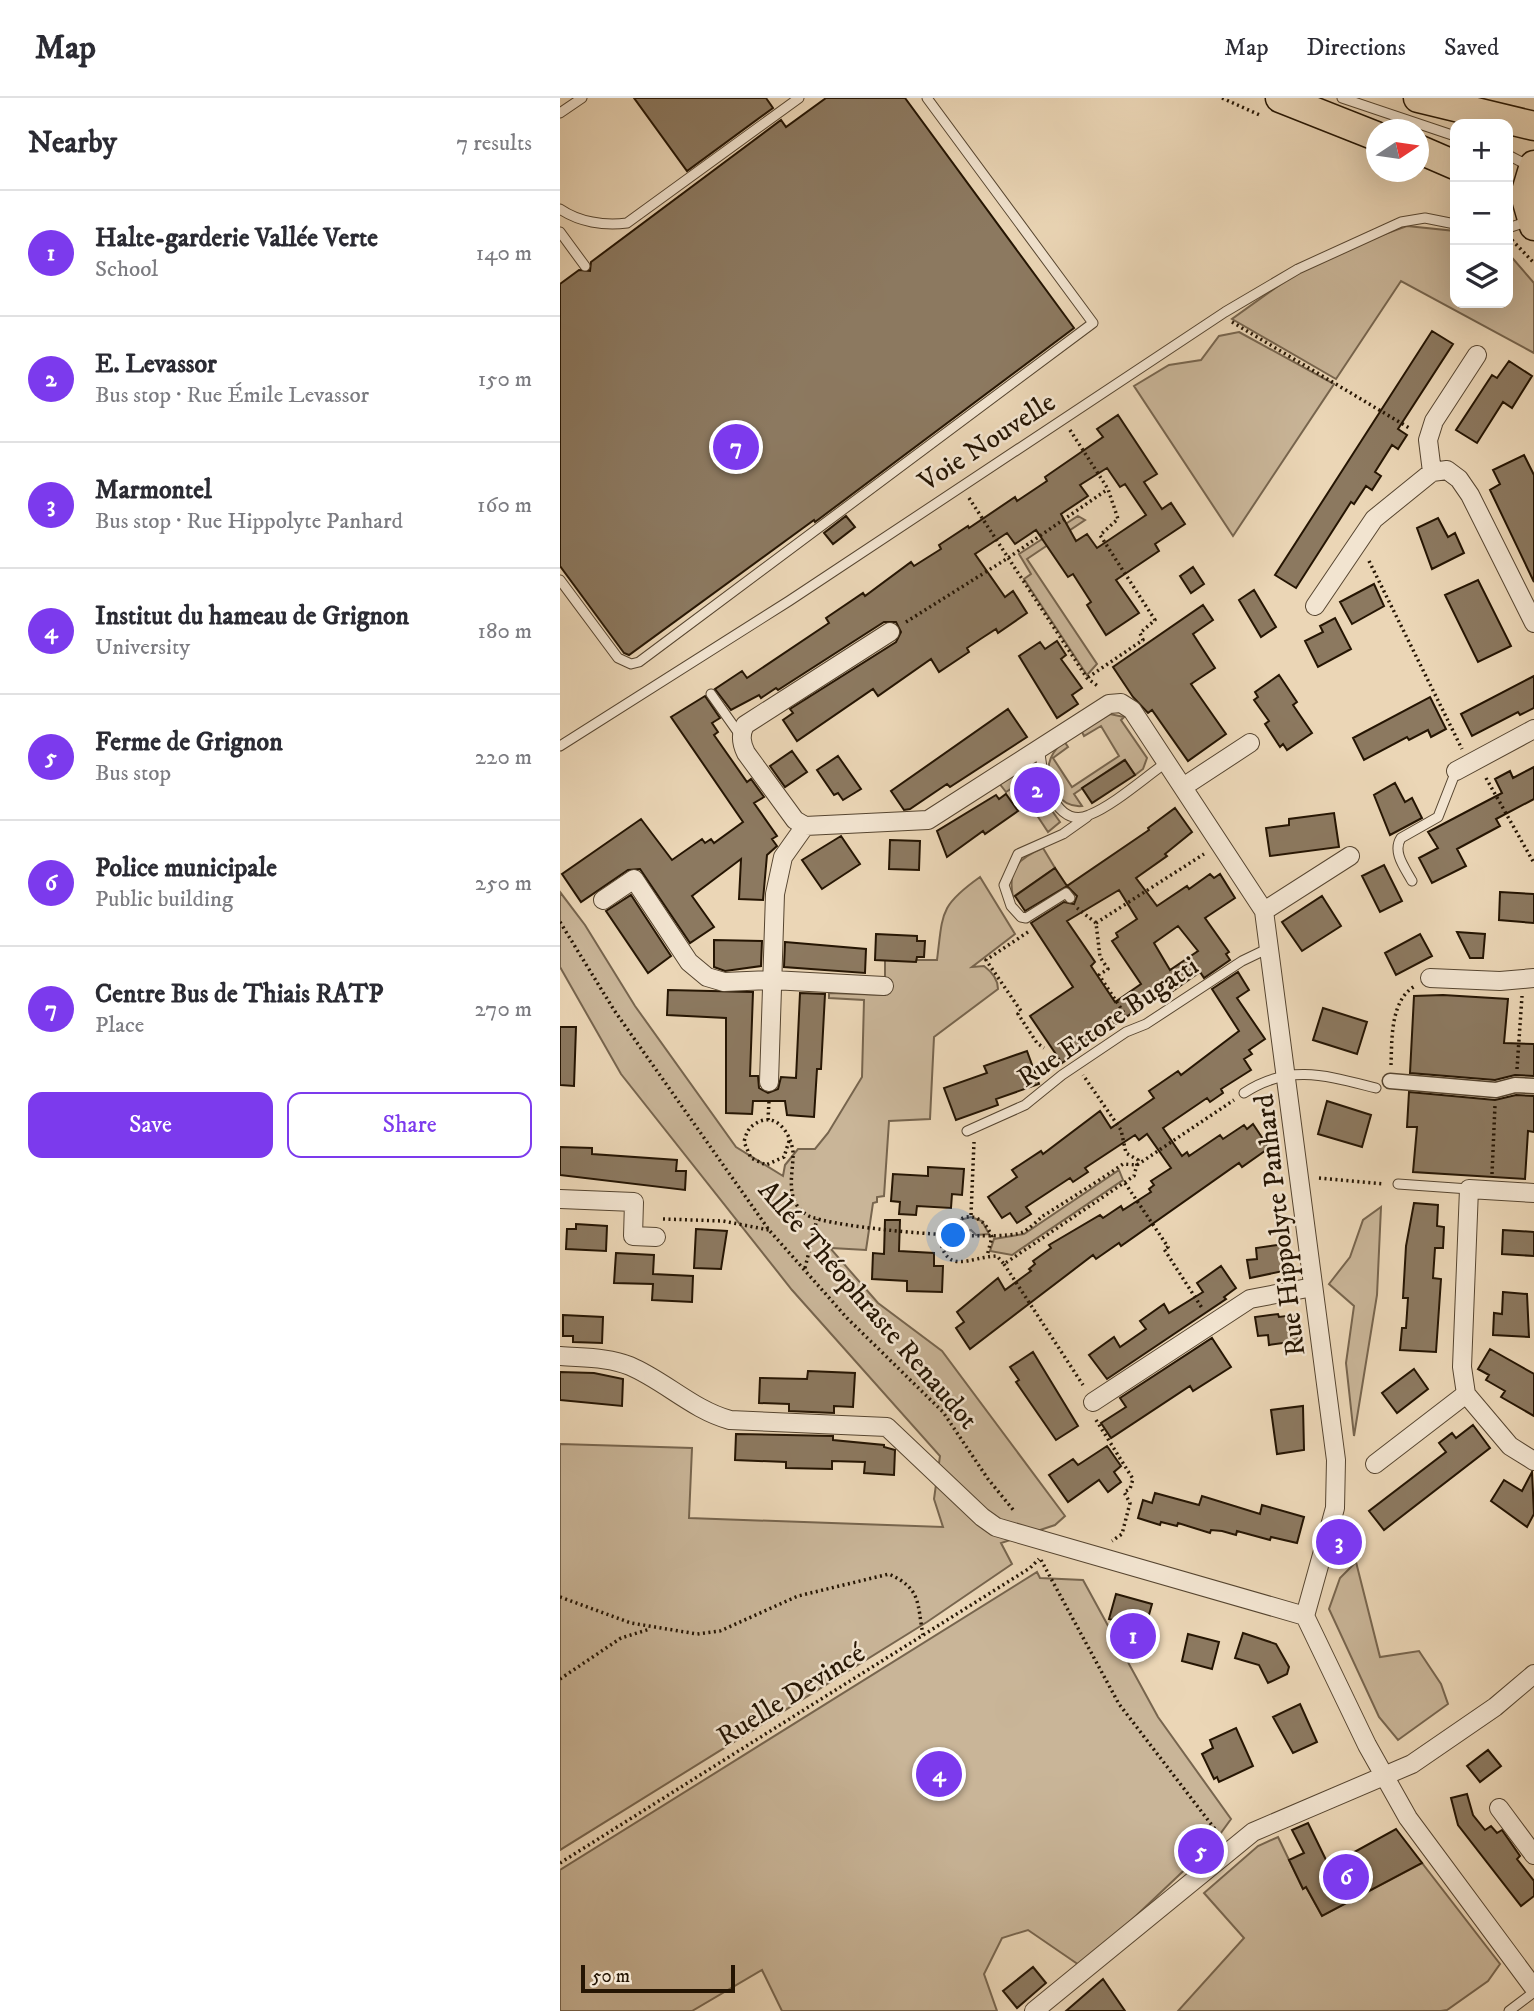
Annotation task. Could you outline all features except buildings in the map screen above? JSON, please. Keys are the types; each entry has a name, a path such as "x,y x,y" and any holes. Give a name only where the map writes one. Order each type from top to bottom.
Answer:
{"main road":[{"path":"1280,98 1366,132"},
{"path":"1438,100 1534,126"},
{"path":"1429,153 1450,163"},
{"path":"1521,211 1527,164"}],"street":[{"path":"1433,472 1428,440 1434,421 1477,355"},
{"path":"1315,606 1358,540 1386,508 1433,472 1447,470 1459,479 1526,587 1534,623"},
{"path":"897,627 745,725 741,737 746,753 789,814 805,826 928,820 1040,751 1107,699"},
{"name":"Rue Hippolyte Panhard","path":"1107,699 1127,706 1167,762 1264,911 1288,1076 1336,1460 1335,1508 1305,1616"},
{"path":"1463,767 1534,729"},
{"path":"1183,787 1250,743"},
{"path":"769,1082 775,894 783,857 805,826"},
{"path":"1264,911 1350,856"},
{"path":"603,900 634,879 697,971 724,982 772,980 884,986"},
{"path":"1430,978 1500,981 1529,978"},
{"path":"1391,1081 1496,1090 1516,1085 1534,1086"},
{"path":"1534,1193 1469,1189 1462,1367 1466,1394 1510,1446 1534,1461"},
{"path":"560,1199 634,1202 634,1236 656,1237"},
{"path":"1093,1402 1211,1324 1262,1294 1313,1287"},
{"path":"560,1356 606,1359 630,1366 714,1416 730,1420 887,1427 982,1517 1040,1549 1305,1616 1384,1777 1408,1818 1533,1985"},
{"path":"1375,1464 1466,1394"},
{"path":"1034,2011 1253,1832 1384,1777 1426,1756 1534,1675"},
{"path":"1499,1808 1534,1855"}],"lane":[{"path":"560,113 582,98"},
{"path":"560,209 572,217 611,225 626,223 799,98"},
{"path":"560,580 618,658 631,664 639,662 1093,323 926,98"},
{"path":"1342,98 1450,134"},
{"name":"Voie Nouvelle","path":"560,746 789,601 959,485 1225,312 1298,269 1401,222 1425,218 1450,223"},
{"path":"560,232 585,266"},
{"path":"711,694 741,737"},
{"path":"1040,751 1044,776 1056,804 1070,815 1087,817"},
{"path":"1068,903 1066,893 1026,918 1021,917 1011,906 1004,885 1018,854 1063,834 1167,762"},
{"path":"1412,881 1397,852 1397,843 1438,817 1463,767"},
{"name":"Rue Ettore Bugatti","path":"967,1131 1025,1105 1076,1065 1134,1028 1146,1024 1242,961 1271,947"},
{"path":"1244,1093 1265,1079 1316,1073 1376,1088"},
{"path":"1398,1184 1469,1189"},
{"path":"1509,2011 1533,1985"}],"path":[{"path":"1225,312 1235,326 1335,382 1428,440"},
{"path":"1063,419 1108,489 1118,519 1100,535 1155,620 1140,633 1143,640 1087,678"},
{"path":"959,485 1087,678 1107,699"},
{"path":"897,627 1008,558 1108,489"},
{"path":"1358,540 1463,767 1489,778 1534,863"},
{"path":"1097,923 1220,842"},
{"path":"1068,903 1097,923 1100,957 1108,969 1099,975 1134,1028"},
{"name":"Allée Théophraste Renaudot","path":"560,922 614,1010 769,1230 847,1318 943,1412 1011,1508 1039,1530 1045,1571 1119,1704 1230,1850"},
{"path":"1032,929 986,960 1021,1011 1018,1014 1037,1043 1044,1048"},
{"path":"1391,1081 1392,1030 1396,1011 1411,988 1430,978"},
{"path":"1516,1085 1529,978"},
{"path":"1004,1264 1135,1176 1138,1160 1126,1153 1121,1130 1088,1083"},
{"path":"1491,1190 1496,1090"},
{"path":"789,1141 783,1157 766,1165 751,1158 744,1142 750,1127 768,1120 784,1128 789,1141 793,1153 790,1165 794,1197 806,1215 874,1227 992,1237 1024,1232 1123,1164 1137,1165 1244,1093"},
{"path":"967,1131 975,1144 971,1215"},
{"path":"1299,1178 1398,1184"},
{"path":"1125,1183 1168,1247 1164,1249 1211,1324"},
{"path":"946,1234 953,1222 971,1215 985,1222 992,1237 987,1256"},
{"path":"633,1217 723,1221 769,1230"},
{"path":"805,1268 818,1219"},
{"path":"939,1234 942,1250 949,1259 961,1263 997,1256 1093,1402"},
{"path":"1100,1427 1133,1479 1130,1489 1124,1492 1130,1503 1122,1534 1104,1545"},
{"name":"Ruelle Devincé","path":"560,1863 1030,1568 1040,1549"},
{"path":"560,1597 652,1629 697,1633 720,1631 798,1596 890,1574 904,1580 918,1598 923,1635"},
{"path":"560,1679 621,1638 652,1629"}],"shaded area":[{"path":"1407,226 1450,230 1450,308 1401,281 1336,379 1232,319 1292,276 1351,246"},
{"path":"1513,259 1534,283 1534,353 1451,308 1513,308"},
{"path":"1239,332 1334,384 1233,536 1134,386 1169,365 1201,360 1219,336"},
{"path":"1078,516 1085,520 1027,559 1097,664 1087,675 1024,579 1031,574 1019,554"},
{"path":"1110,714 1124,717 1121,720 1147,758 1143,769 1135,775 1124,760 1074,794 1082,806 1067,803 1052,787 1049,772 1051,757 1064,741 1068,747 1053,758 1072,787 1119,756 1101,726 1084,736 1081,730"},
{"path":"1031,764 1036,768 1038,781 1032,785 1037,799 1043,798 1060,822 1048,832 1017,785 1006,792 999,783"},
{"path":"1043,848 1055,868 1013,897 1012,879 1017,865"},
{"path":"980,877 1015,934 972,967 987,968 996,979 998,989 934,1037 930,1119 889,1121 884,1196 877,1197 877,1202 873,1203 866,1250 830,1248 878,1303 942,1351 1065,1516 1055,1525 1001,1543 1012,1564 927,1622 560,1850 560,1444 692,1448 689,1518 943,1527 934,1499 940,1456 792,1290 621,1074 560,967 560,892 585,925 635,1006 736,1147 783,1176 785,1165 798,1149 815,1149 828,1133 862,1077 864,1000 829,998 829,993 885,995 885,960 937,960 945,912 957,896"},
{"path":"1119,1170 1123,1180 1012,1255 990,1251 994,1239 1024,1234"},
{"path":"1381,1207 1377,1295 1354,1436 1346,1363 1354,1306 1329,1284 1350,1257 1363,1220"},
{"path":"971,1217 982,1221 989,1234 976,1235 971,1230 963,1233 950,1231 960,1220"},
{"path":"1356,1562 1380,1657 1419,1651 1441,1684 1448,1704 1398,1740 1379,1717 1329,1609 1340,1578"},
{"path":"1037,1572 1040,1578 1083,1580 1158,1717 1231,1819 1215,1841 1082,1967 1028,1930 1002,1938 984,1974 997,2011 782,2011 762,1970 692,2011 560,2011 560,1870"},
{"path":"1278,1837 1303,1889 1306,1887 1322,1916 1422,1863 1500,1964 1488,1981 1447,2010 1441,2011 1178,2011 1244,1938 1204,1893 1258,1846"}],"place":[{"name":"Centre Bus de Thiais RATP","path":"736,447"},
{"name":"E. Levassor","path":"1037,790"},
{"name":"Marmontel","path":"1339,1542"},
{"name":"Halte-garderie Vallée Verte","path":"1133,1636"},
{"name":"Institut du hameau de Grignon","path":"939,1774"},
{"name":"Ferme de Grignon","path":"1201,1851"},
{"name":"Police municipale","path":"1346,1877"}]}
